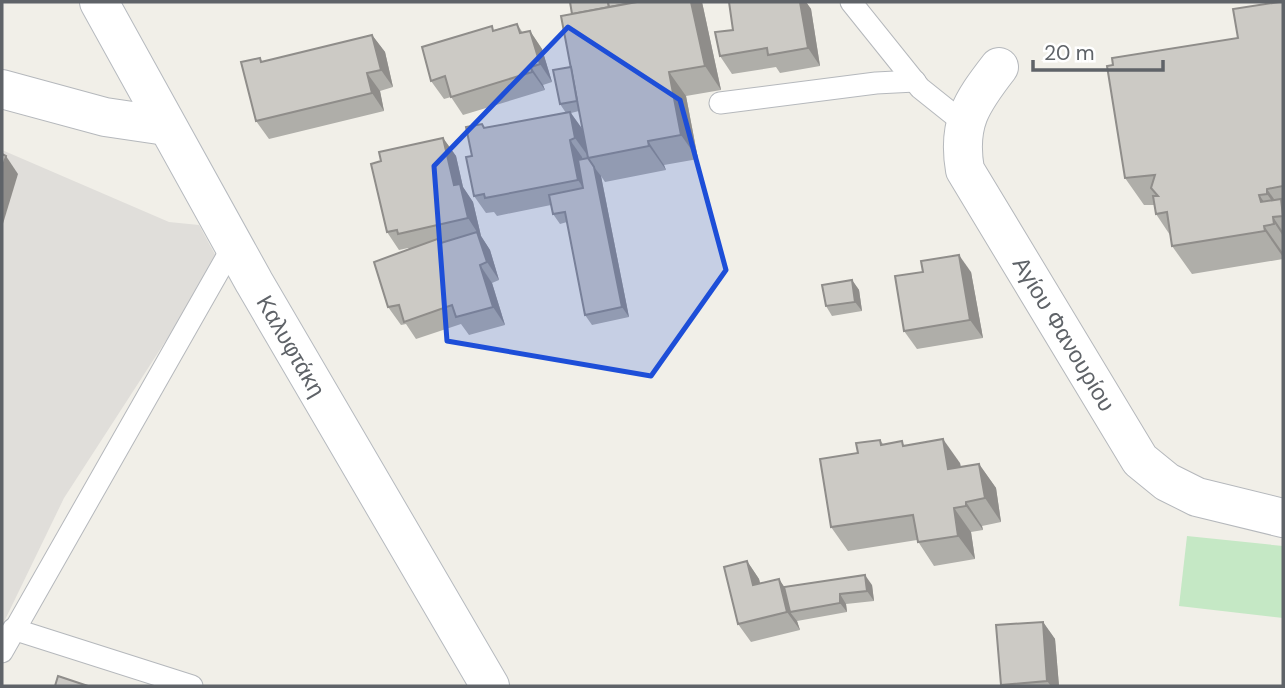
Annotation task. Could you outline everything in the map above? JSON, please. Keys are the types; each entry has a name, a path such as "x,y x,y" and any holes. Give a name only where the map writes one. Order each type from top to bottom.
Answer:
{"main road":[{"name":"Καλυφτάκη","path":"99,2 233,246 489,686"},
{"name":"Αγίου Φανουρίου","path":"999,67 979,93 965,124 961,146 965,170 1140,460 1167,482 1197,496 1283,518"},
{"path":"2,89 104,117 166,126"}],"lane":[{"path":"851,2 915,81 965,124"},
{"path":"720,103 876,83 915,81"},
{"path":"2,652 233,246"},
{"path":"13,629 192,686"}],"highlighted area":[{"path":"568,27 680,100 726,270 651,376 447,341 434,166"}],"shaded area":[{"path":"2,150 169,222 199,225 218,260 64,498 2,626"}],"green space":[{"path":"1187,536 1283,546 1283,618 1179,606"}],"building":[{"path":"570,2 608,2 609,7 572,14"},
{"path":"608,2 637,2 609,7"},
{"path":"637,2 691,2 705,66 669,72 681,135 648,141 649,146 588,158 561,16"},
{"path":"729,2 800,2 808,48 768,55 767,48 720,56 715,32 733,30"},
{"path":"1283,2 1283,186 1267,189 1267,194 1259,195 1261,202 1281,199 1283,216 1273,217 1274,224 1264,226 1265,231 1172,246 1167,212 1156,214 1153,196 1158,196 1151,188 1155,175 1125,178 1107,66 1113,65 1112,58 1238,38 1233,9"},
{"path":"517,24 520,33 530,31 540,64 531,67 532,72 451,97 445,76 431,81 422,47 492,26 493,31"},
{"path":"372,35 381,70 367,73 372,93 256,121 241,62 260,58 261,62"},
{"path":"571,67 577,101 560,104 553,70"},
{"path":"570,112 575,138 570,140 578,180 485,198 484,194 474,196 466,157 472,156 466,127 482,124 484,128"},
{"path":"443,138 454,185 460,184 468,218 398,234 397,230 387,232 371,164 381,161 379,152"},
{"path":"588,158 594,167 622,307 585,315 565,212 553,214 549,195 583,188 578,160"},
{"path":"477,232 487,262 480,265 493,307 456,317 452,305 404,322 399,305 388,307 374,262 440,238 441,243"},
{"path":"959,255 970,320 904,331 895,276 923,272 921,261"},
{"path":"852,280 855,302 826,306 822,285"},
{"path":"943,439 948,469 979,464 985,498 954,508 958,536 918,542 913,515 831,527 820,459 858,453 856,443 880,440 881,445 902,441 903,446"},
{"path":"747,561 753,585 779,579 787,612 738,624 724,567"},
{"path":"865,575 867,591 840,594 840,603 790,612 784,587"},
{"path":"1043,622 1047,681 1001,685 996,625"},
{"path":"58,676 88,686 55,686"}]}
